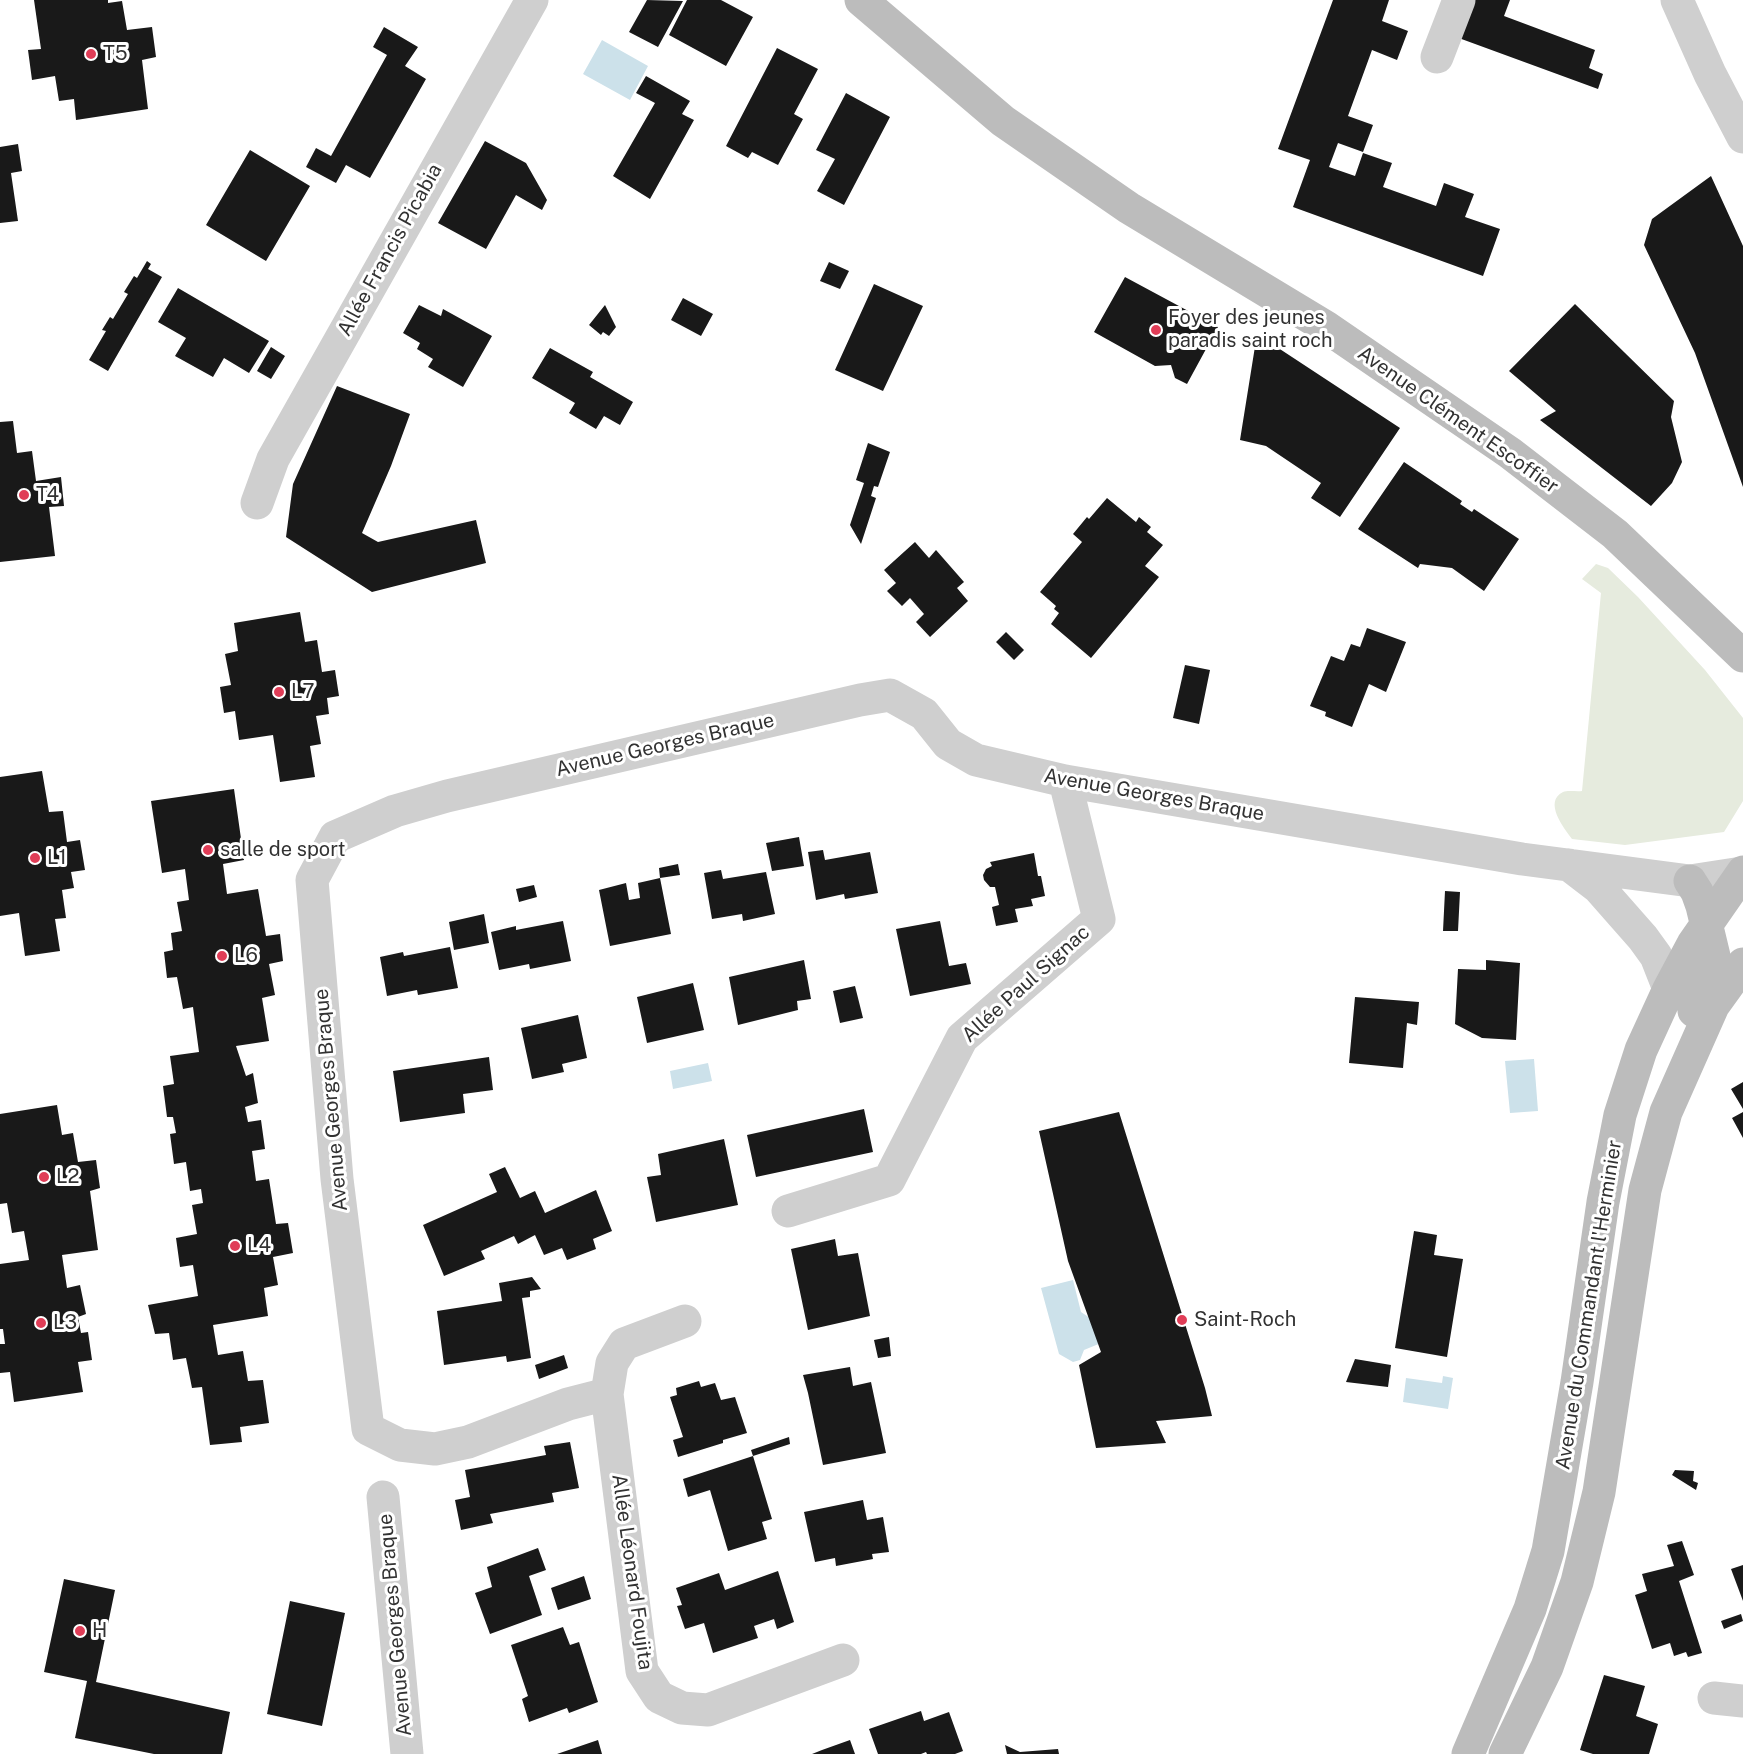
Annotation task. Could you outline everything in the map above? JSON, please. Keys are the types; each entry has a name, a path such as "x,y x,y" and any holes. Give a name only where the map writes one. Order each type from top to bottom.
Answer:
{"street":[{"name":"Allée Francis Picabia","path":"257,503 273,459 532,0"},
{"name":"Avenue Clément Escoffier","path":"861,0 1003,121 1130,208 1326,327 1510,453 1615,534 1743,656"},
{"path":"1437,57 1460,0"},
{"path":"1677,0 1710,74 1743,137"},
{"path":"1615,534 1743,678"},
{"name":"Avenue Georges Braque","path":"607,1394 568,1404 468,1442 435,1449 400,1445 368,1429 337,1179 312,880 335,837 395,811 447,795 860,699 890,695 924,714 948,744 976,760 1065,781 1521,859 1690,881 1742,872"},
{"name":"Allée Paul Signac","path":"788,1211 889,1180 962,1038 1099,919 1065,781"},
{"path":"1569,865 1599,888 1643,938 1656,956 1669,989"},
{"name":"Avenue du Commandant l'Herminier","path":"1468,1754 1530,1609 1548,1551 1577,1382 1603,1202 1620,1115 1641,1050 1669,989 1693,944 1742,872"},
{"path":"1666,1112 1670,1068 1684,1031 1707,986 1714,957 1697,892 1690,881"},
{"name":"Avenue du Commandant l'Herminier","path":"1505,1754 1547,1667 1577,1582 1599,1492 1645,1190 1666,1112 1713,1006 1743,964"},
{"name":"Allée Léonard Foujita","path":"685,1321 624,1344 612,1363 607,1394 642,1671 659,1697 682,1708 708,1710 843,1660"},
{"name":"Avenue Georges Braque","path":"383,1497 407,1754"}],"shaded area":[{"path":"1596,564 1608,568 1638,597 1705,670 1743,718 1743,801 1724,832 1625,845 1572,839 1557,815 1555,802 1557,796 1565,791 1582,791 1601,593 1582,579"}],"water":[{"path":"602,40 648,66 630,100 583,74"},
{"path":"1534,1059 1538,1111 1510,1113 1505,1061"},
{"path":"708,1063 712,1081 673,1089 670,1071"},
{"path":"1073,1280 1081,1312 1090,1318 1101,1343 1084,1350 1080,1360 1073,1362 1059,1354 1041,1288"},
{"path":"1443,1376 1453,1378 1448,1409 1403,1402 1406,1378 1442,1383"}],"building":[{"name":"T5","path":"34,0 108,0 108,3 122,1 127,30 152,27 156,57 142,60 148,109 76,120 74,99 59,101 55,76 32,80 28,50 41,49"},
{"path":"647,0 683,1 658,47 629,32"},
{"path":"687,0 721,0 753,17 726,66 669,35"},
{"path":"1333,0 1389,0 1382,21 1408,31 1397,60 1372,50 1348,116 1373,125 1363,152 1338,143 1329,167 1355,176 1363,153 1392,163 1383,187 1436,206 1444,183 1474,194 1465,217 1500,229 1483,276 1293,207 1310,160 1278,149"},
{"path":"1471,0 1510,0 1504,16 1595,50 1589,68 1603,74 1598,89 1456,37"},
{"path":"384,27 418,47 405,66 426,79 370,178 346,165 336,183 306,167 316,148 331,156 387,55 373,47"},
{"path":"777,48 818,69 794,114 803,119 778,165 752,152 748,158 726,146"},
{"path":"646,76 690,101 682,114 694,120 650,199 613,176 655,103 636,93"},
{"path":"846,93 890,117 844,205 817,191 835,159 816,150"},
{"path":"485,141 526,163 547,200 542,210 516,195 486,249 438,223"},
{"path":"18,144 22,171 11,173 18,221 0,223 0,147"},
{"path":"250,150 310,186 266,261 206,225"},
{"path":"1711,176 1743,246 1743,487 1695,353 1644,245 1652,219"},
{"path":"147,261 151,264 148,269 162,277 108,371 89,360 106,331 102,330 110,317 113,319 128,294 124,292 134,276 137,278"},
{"path":"829,262 849,271 840,289 820,281"},
{"name":"Foyer des jeunes paradis saint roch","path":"1125,277 1218,327 1187,384 1175,378 1171,365 1155,366 1094,332"},
{"path":"874,284 923,306 883,391 835,370"},
{"path":"178,288 269,341 249,373 224,358 213,377 175,356 186,338 158,322"},
{"path":"683,298 713,314 701,336 671,320"},
{"path":"1575,304 1674,401 1671,417 1682,462 1672,483 1651,506 1540,420 1556,411 1509,371"},
{"path":"419,305 441,316 443,309 492,336 463,387 428,367 433,359 417,349 420,343 403,333"},
{"path":"605,305 616,327 609,336 603,332 601,335 589,325"},
{"path":"1257,334 1400,428 1340,517 1311,498 1321,483 1266,446 1240,440"},
{"path":"271,347 285,356 271,379 257,371"},
{"path":"550,348 593,372 590,377 633,402 620,425 604,416 596,429 569,413 575,403 532,378"},
{"path":"337,386 410,414 391,466 362,533 378,542 476,520 486,563 372,592 286,537 293,484"},
{"name":"T4","path":"13,421 17,453 32,451 36,481 61,477 64,506 49,507 55,556 0,562 0,422"},
{"path":"868,443 890,452 878,487 874,486 871,496 876,498 861,544 850,525 864,483 856,480"},
{"path":"1404,462 1462,501 1460,504 1472,512 1474,509 1519,539 1484,591 1452,568 1420,564 1418,568 1358,529"},
{"path":"1107,498 1136,522 1139,517 1151,527 1147,532 1163,545 1145,566 1159,577 1091,658 1051,624 1059,613 1054,609 1056,606 1040,592 1082,542 1073,534"},
{"path":"915,542 929,558 936,550 964,582 957,588 968,601 930,637 916,622 924,614 910,598 902,606 887,591 896,583 884,570"},
{"name":"L7","path":"300,612 305,642 317,640 322,672 335,670 339,696 327,698 329,714 316,716 321,744 310,746 315,777 280,782 273,735 239,740 235,711 224,713 220,687 231,685 225,654 238,651 234,623"},
{"path":"1367,628 1406,642 1386,692 1369,684 1352,727 1325,716 1326,712 1310,706 1331,656 1344,661 1351,644 1360,647"},
{"path":"1006,632 1024,650 1014,660 996,642"},
{"path":"1185,665 1210,670 1199,724 1173,718"},
{"name":"L1","path":"42,771 49,812 63,811 67,842 80,840 85,870 71,872 74,888 62,890 66,918 55,919 60,951 25,956 19,913 0,916 0,777"},
{"path":"234,789 244,860 223,864 227,894 258,889 266,936 280,934 283,961 269,964 275,995 262,998 269,1041 236,1046 246,1076 253,1073 258,1103 245,1107 248,1122 261,1120 265,1149 252,1151 256,1181 269,1179 276,1224 288,1223 293,1253 273,1257 278,1285 264,1288 268,1316 213,1325 218,1355 243,1351 248,1381 263,1380 269,1423 240,1427 242,1442 210,1445 202,1387 192,1388 186,1358 173,1360 169,1333 155,1334 148,1305 198,1296 193,1265 180,1267 176,1238 197,1234 192,1205 203,1203 201,1189 190,1191 186,1162 174,1164 170,1134 176,1133 173,1117 167,1117 163,1086 174,1084 170,1056 199,1052 193,1007 183,1009 177,977 167,978 164,952 173,950 171,933 182,931 177,902 189,900 185,869 162,873 151,801"},
{"path":"799,837 804,866 772,871 766,843"},
{"path":"823,850 825,860 870,852 878,893 845,899 844,894 816,900 808,852"},
{"path":"1034,853 1038,876 1041,876 1045,896 1031,899 1033,906 1015,909 1018,922 996,926 992,907 999,905 995,887 990,887 984,880 983,875 986,869 992,866 990,862"},
{"path":"678,864 680,875 660,878 659,868"},
{"path":"721,870 723,879 766,872 775,914 743,921 742,914 712,919 704,873"},
{"path":"660,878 671,934 610,946 599,890 626,883 629,900 640,898 638,883"},
{"path":"534,885 537,897 519,902 516,889"},
{"path":"1445,891 1460,892 1458,931 1443,931"},
{"path":"484,914 489,943 454,950 449,922"},
{"path":"563,921 571,961 530,969 529,964 499,970 491,932 516,926 516,930"},
{"path":"940,921 949,966 966,963 971,984 910,996 896,929"},
{"path":"450,947 458,988 418,995 417,990 387,996 380,957 403,952 404,956"},
{"path":"804,960 811,999 797,1001 798,1010 738,1025 729,977"},
{"path":"1486,960 1520,963 1516,1040 1482,1038 1455,1024 1458,969 1486,970"},
{"path":"693,983 704,1030 647,1043 637,997"},
{"path":"855,986 863,1018 840,1023 833,991"},
{"path":"1355,997 1419,1002 1417,1025 1407,1023 1403,1068 1349,1063"},
{"path":"578,1015 587,1058 562,1064 564,1072 532,1079 521,1028"},
{"path":"489,1057 493,1090 463,1094 465,1113 400,1122 393,1071"},
{"path":"1743,1082 1743,1109 1731,1089"},
{"path":"57,1105 62,1135 73,1133 78,1162 96,1160 100,1188 90,1191 98,1250 62,1255 67,1288 80,1285 86,1314 78,1317 81,1333 88,1332 92,1360 78,1362 83,1392 14,1402 10,1372 0,1373 0,1344 5,1344 3,1329 0,1329 0,1264 29,1260 24,1231 12,1233 7,1203 0,1204 0,1114"},
{"path":"864,1109 873,1152 756,1177 747,1135"},
{"path":"1119,1112 1212,1416 1156,1421 1166,1443 1096,1448 1079,1365 1101,1352 1068,1261 1039,1131"},
{"path":"1743,1112 1743,1138 1732,1118"},
{"path":"724,1139 738,1205 656,1222 647,1177 661,1175 658,1154"},
{"path":"505,1167 520,1198 535,1191 545,1213 596,1190 612,1231 593,1239 596,1249 567,1260 562,1248 544,1255 535,1235 518,1244 514,1236 481,1251 485,1259 444,1276 423,1225 497,1192 489,1174"},
{"path":"1414,1231 1437,1235 1434,1255 1463,1259 1447,1357 1395,1348"},
{"path":"835,1239 838,1256 858,1253 870,1316 808,1330 791,1249"},
{"path":"532,1277 541,1289 530,1291 530,1297 522,1298 531,1358 507,1362 506,1356 444,1365 437,1311 502,1301 499,1283"},
{"path":"889,1337 891,1356 878,1358 874,1340"},
{"path":"564,1355 568,1368 539,1379 535,1365"},
{"path":"1355,1359 1391,1365 1388,1387 1346,1382"},
{"path":"850,1367 853,1386 871,1382 886,1453 823,1465 803,1375"},
{"path":"699,1381 701,1387 715,1383 721,1400 735,1397 747,1433 678,1457 673,1440 683,1437 670,1397 677,1395 676,1388"},
{"path":"789,1437 790,1444 753,1456 751,1450"},
{"path":"570,1442 579,1488 552,1493 554,1502 490,1514 493,1523 461,1530 455,1500 470,1497 465,1470 546,1455 544,1446"},
{"path":"753,1456 772,1519 762,1522 767,1539 728,1551 710,1490 688,1497 683,1479"},
{"path":"1675,1470 1694,1471 1693,1481 1698,1483 1696,1490 1672,1475"},
{"path":"863,1500 867,1520 883,1517 889,1552 872,1554 873,1559 836,1566 835,1558 815,1562 804,1512"},
{"path":"1682,1541 1694,1575 1679,1581 1702,1653 1688,1657 1686,1652 1674,1656 1670,1643 1652,1649 1635,1595 1647,1591 1642,1574 1674,1566 1667,1545"},
{"path":"538,1548 546,1570 529,1576 542,1615 490,1634 475,1593 492,1587 487,1567"},
{"path":"1743,1565 1743,1601 1731,1569"},
{"path":"778,1571 794,1622 777,1629 774,1619 754,1626 758,1638 713,1653 704,1623 685,1629 677,1606 682,1605 676,1588 719,1573 725,1590"},
{"path":"584,1576 591,1599 558,1610 551,1588"},
{"name":"H","path":"64,1579 115,1590 96,1682 230,1712 222,1754 154,1754 75,1738 87,1681 44,1672"},
{"path":"290,1601 345,1613 322,1726 267,1714"},
{"path":"1741,1614 1743,1621 1724,1629 1721,1621"},
{"path":"563,1627 570,1645 579,1642 598,1702 569,1713 567,1708 529,1722 522,1699 528,1696 511,1645"},
{"path":"1604,1675 1645,1686 1636,1716 1658,1724 1649,1754 1593,1754 1580,1750"},
{"path":"921,1711 924,1721 949,1712 963,1751 955,1754 927,1754 926,1752 878,1754 869,1729"},
{"path":"598,1740 602,1754 557,1754"},
{"path":"850,1740 855,1754 812,1754 822,1750"},
{"path":"1005,1745 1020,1752 1058,1749 1059,1754 1007,1754"}],"place":[{"name":"T5","path":"91,54"},
{"name":"Foyer des jeunes paradis saint roch","path":"1156,330"},
{"name":"T4","path":"24,495"},
{"name":"L7","path":"279,692"},
{"name":"salle de sport","path":"208,850"},
{"name":"L1","path":"35,858"},
{"name":"L6","path":"222,956"},
{"name":"L2","path":"44,1177"},
{"name":"L4","path":"235,1246"},
{"name":"Saint-Roch","path":"1182,1320"},
{"name":"L3","path":"41,1323"},
{"name":"H","path":"80,1631"}]}
